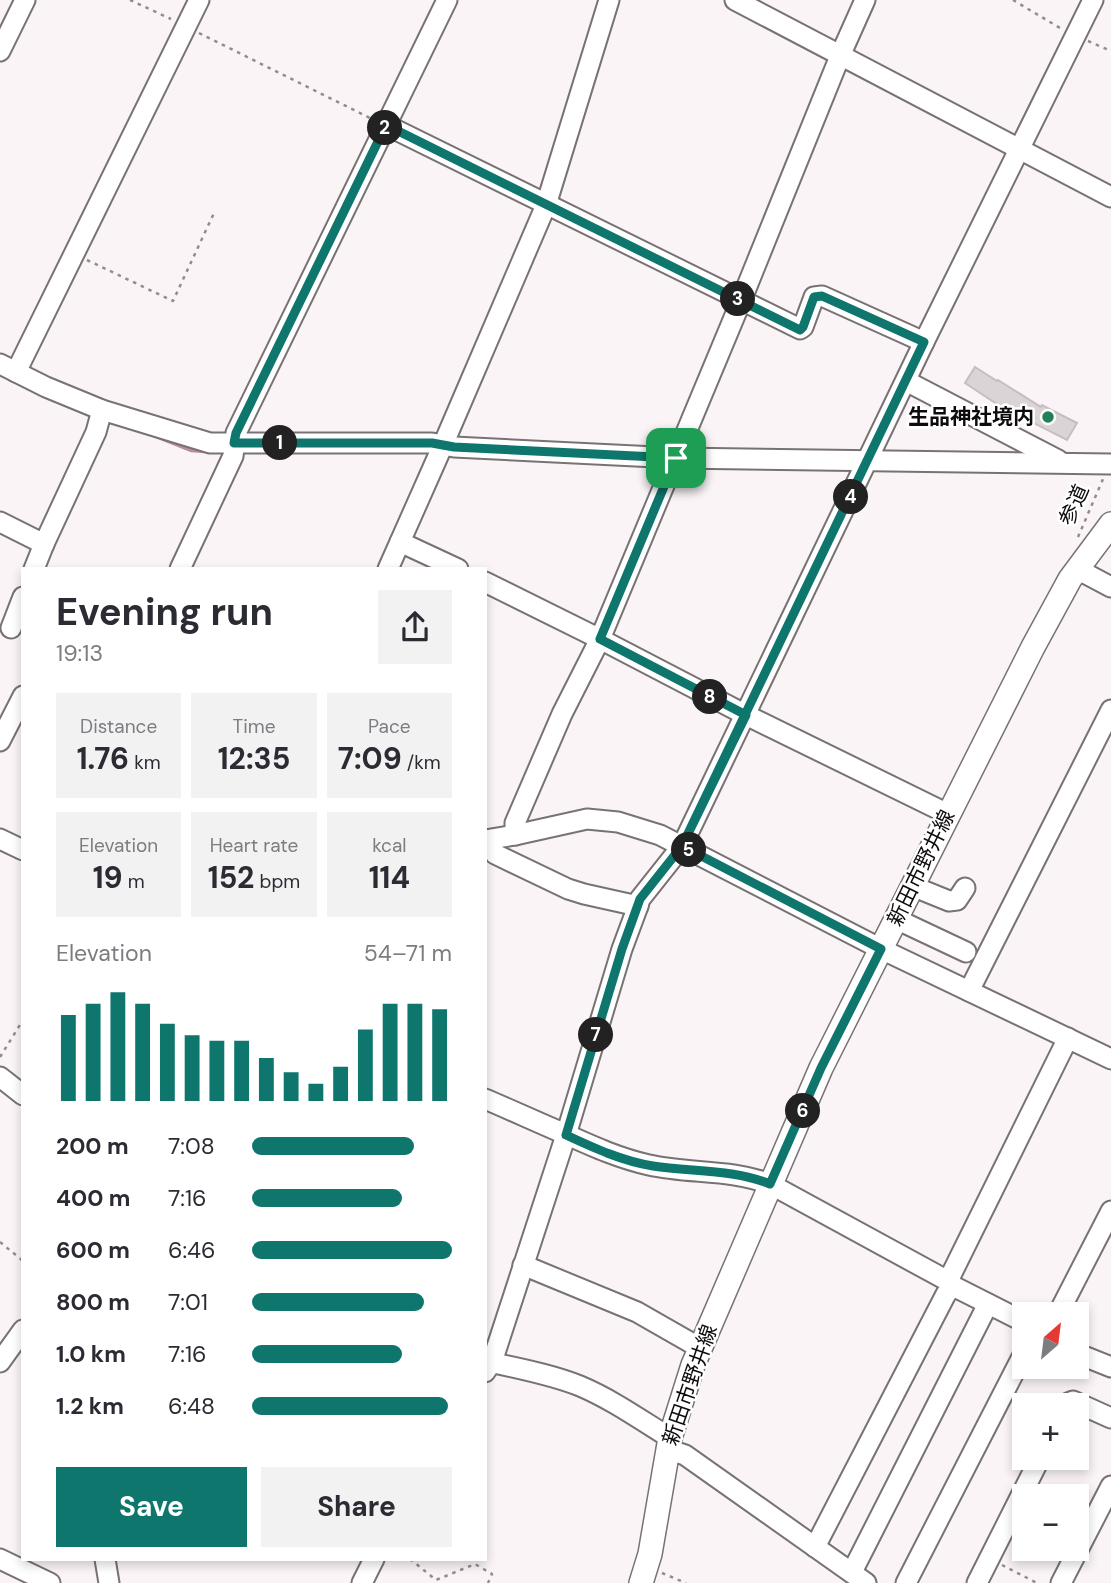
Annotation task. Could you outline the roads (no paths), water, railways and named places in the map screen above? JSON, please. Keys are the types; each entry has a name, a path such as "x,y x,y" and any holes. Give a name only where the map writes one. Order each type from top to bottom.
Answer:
{"main road":[{"name":"新田市野井線","path":"644,1575 668,1443 693,1365 821,1068 1033,647 1070,579 1111,524"}],"street":[{"path":"0,51 25,0"},
{"path":"199,0 75,254 8,368 101,414 233,450 432,443 443,446 676,458 1110,464"},
{"path":"181,567 233,450 242,420 447,0"},
{"path":"389,567 546,205 609,0"},
{"path":"735,0 1111,197"},
{"path":"515,835 515,823 562,714 600,639 864,0"},
{"path":"988,1304 859,1578 607,1400 580,1386 547,1376 487,1365 566,1135 622,949 640,899 682,846 924,342 1093,0"},
{"path":"386,125 800,330 814,297 822,296 924,342"},
{"path":"906,381 1062,463"},
{"path":"35,567 96,432 101,414"},
{"path":"0,522 44,544"},
{"path":"400,542 454,567"},
{"path":"1077,569 1111,587"},
{"path":"487,583 948,814"},
{"path":"11,628 21,602"},
{"path":"0,741 21,700"},
{"path":"970,991 1111,710"},
{"path":"487,840 587,819 618,822 660,835 881,949 1111,1059"},
{"path":"0,839 21,849"},
{"path":"487,842 495,854 568,889 638,905"},
{"path":"912,886 949,901 957,900 965,888"},
{"path":"896,919 967,952"},
{"path":"815,1547 946,1294 1068,1038"},
{"path":"0,1077 21,1093"},
{"path":"487,1100 623,1159 652,1166 755,1178 770,1184 1012,1316"},
{"path":"1064,1302 1111,1211"},
{"path":"523,1265 637,1312 700,1348"},
{"path":"0,1362 21,1333"},
{"path":"1089,1358 1111,1367"},
{"path":"906,1583 1012,1376"},
{"path":"1089,1408 1111,1418"},
{"path":"977,1583 1034,1470"},
{"path":"1061,1583 1108,1499"},
{"path":"0,1559 50,1583"},
{"path":"106,1561 109,1583"},
{"path":"362,1583 373,1561"}],"waterway":[{"path":"156,436 191,450 205,451"}],"place":[{"name":"生品神社境内","path":"1048,417"}]}
